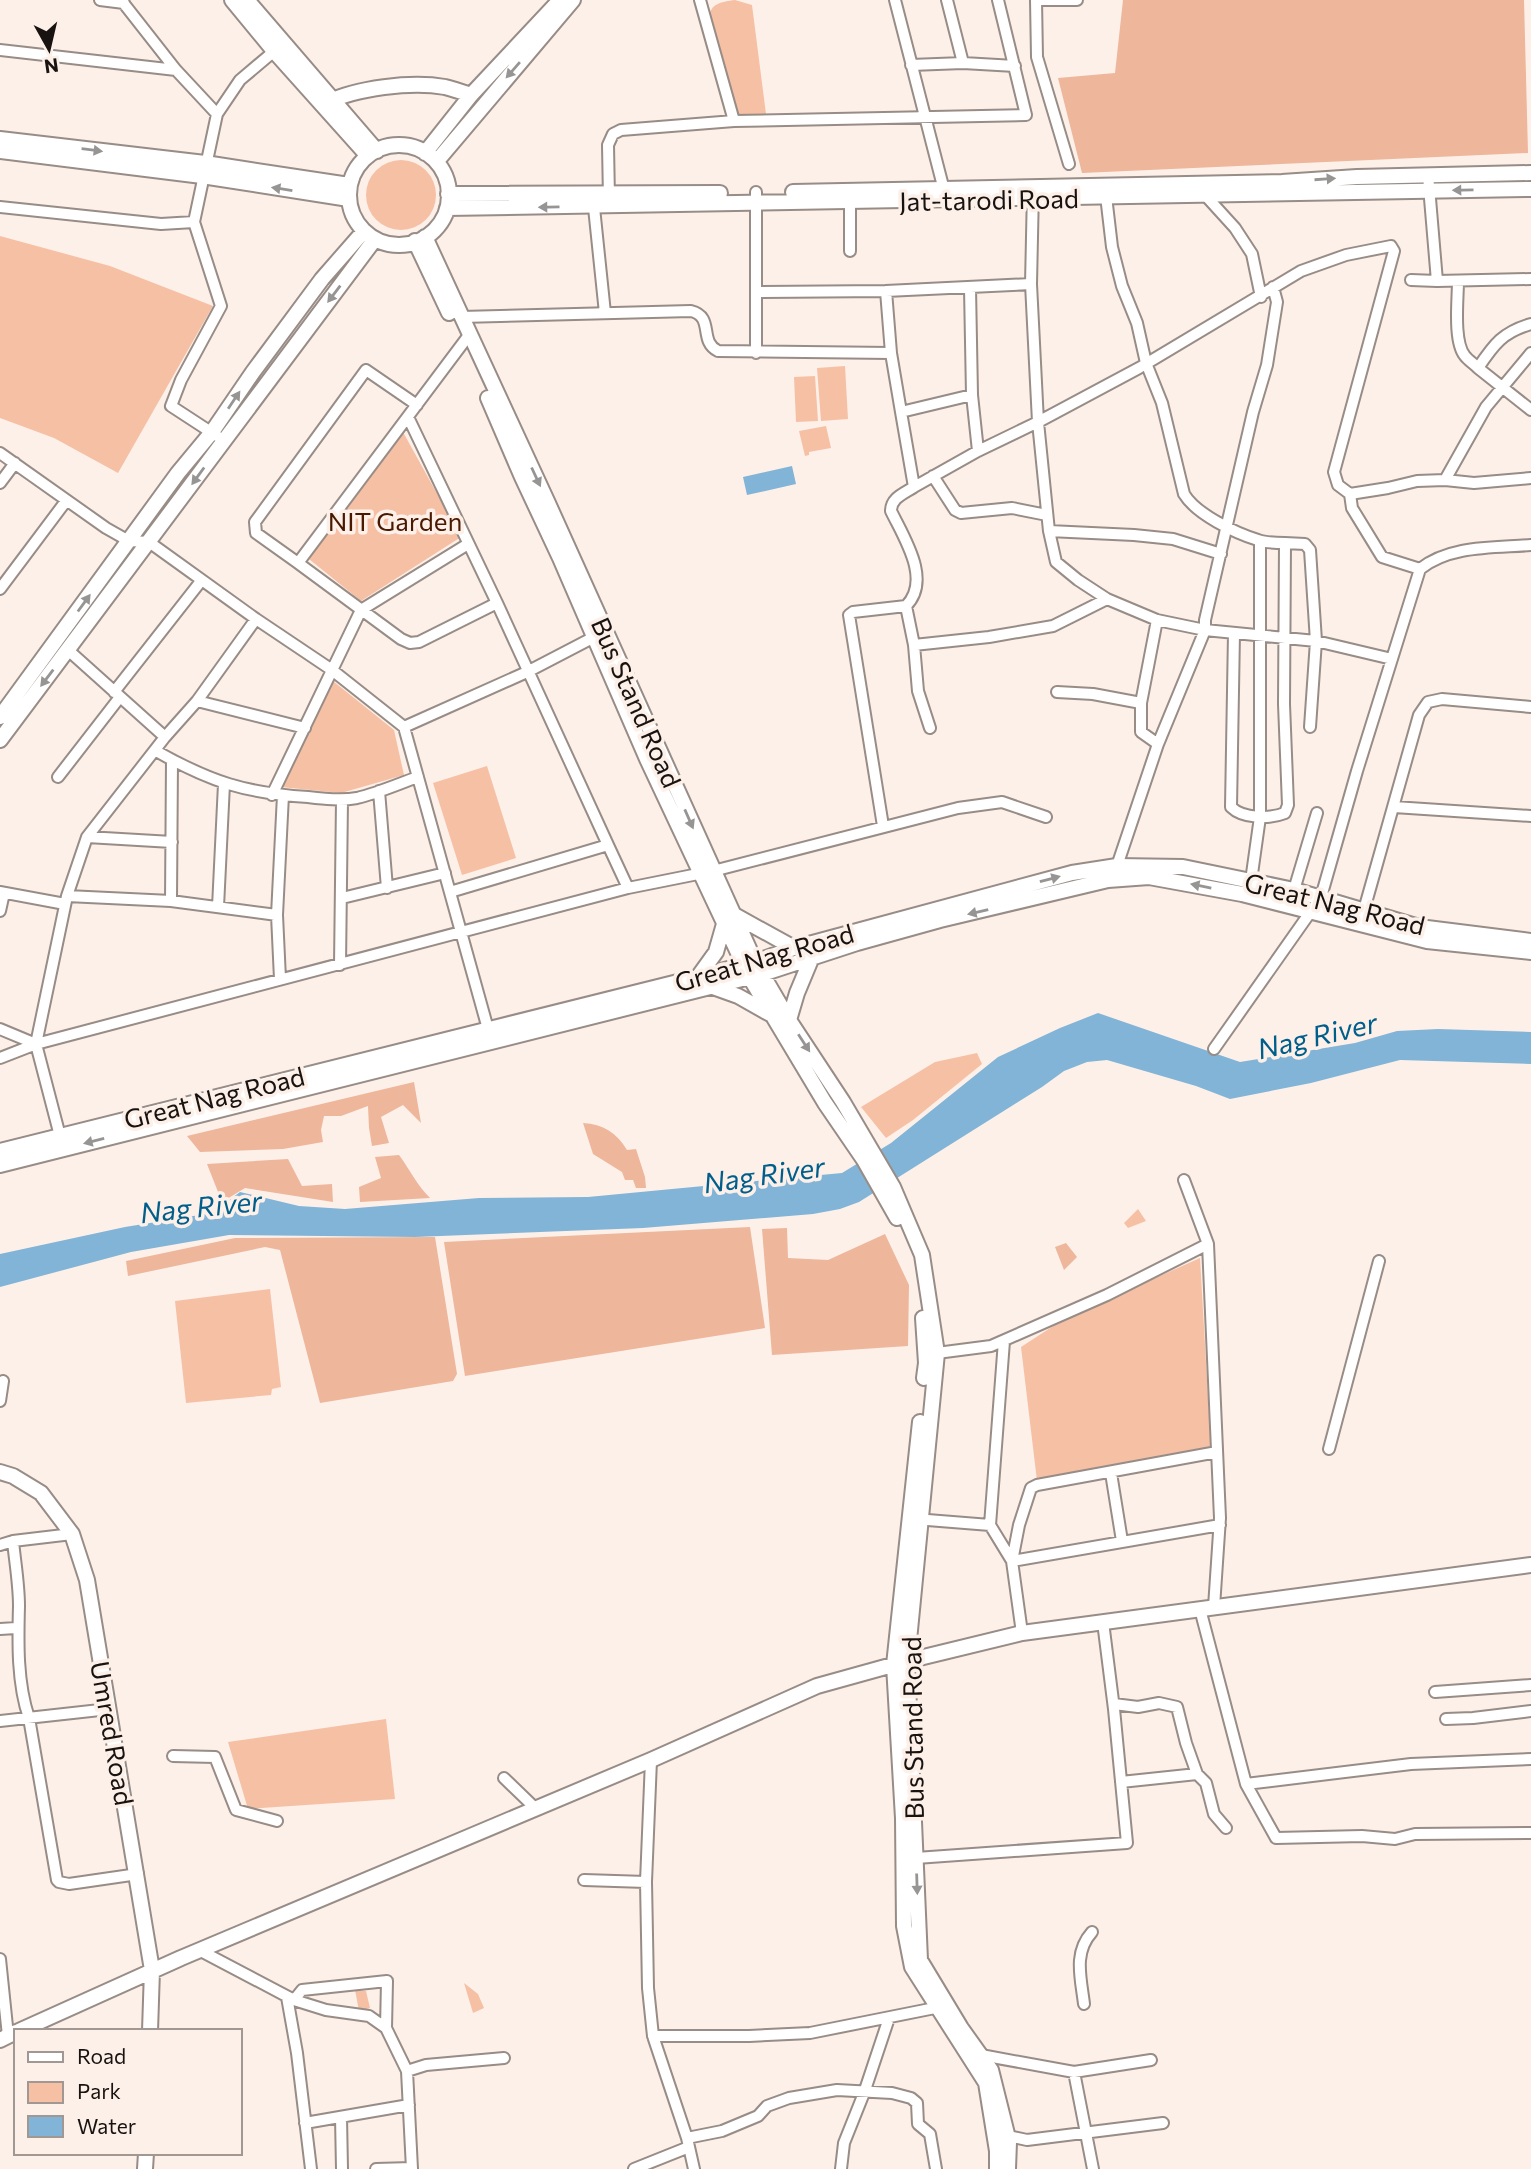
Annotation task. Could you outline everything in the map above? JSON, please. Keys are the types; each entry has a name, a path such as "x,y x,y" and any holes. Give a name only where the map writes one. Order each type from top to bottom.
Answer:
{"main road":[{"path":"232,0 279,47 372,153"},
{"path":"247,0 279,47"},
{"path":"431,157 471,95 560,0"},
{"path":"431,157 573,0"},
{"path":"327,102 351,93 423,86 444,87 471,95"},
{"path":"0,139 349,192"},
{"path":"400,145 417,149 431,157 444,173 447,201 440,223 420,239 408,244 389,244 369,235 354,218 349,192 356,169 372,153 400,145"},
{"path":"0,151 203,170"},
{"path":"1033,193 1428,175 1531,173"},
{"name":"Jat-tarodi Road","path":"447,201 1033,193 1107,196 1205,195 1531,189"},
{"path":"0,740 149,542 218,436 369,235"},
{"path":"420,239 466,339"},
{"name":"Bus Stand Road","path":"420,239 461,317 466,339 547,501 599,635 752,969 843,1102 868,1157"},
{"path":"0,717 178,474 218,436"},
{"name":"Great Nag Road","path":"752,969 794,948 1072,873 1117,866 1183,867 1294,890 1419,927 1531,941"},
{"name":"Great Nag Road","path":"0,1165 704,981 812,957 940,920 1108,880 1149,877 1242,894 1427,941 1531,952"},
{"path":"772,1015 704,981 730,920 794,948"},
{"path":"789,1020 812,957"},
{"path":"752,969 772,1015 825,1103 868,1157 888,1190 918,1278 926,1363 915,1519"},
{"name":"Great Nag Road","path":"0,1151 488,1029 704,981"},
{"name":"Bus Stand Road","path":"888,1190 922,1255 937,1353 915,1519 901,1663 916,1858 920,1960 942,2006 991,2070 1008,2136 1008,2169"},
{"name":"Umred Road","path":"0,1472 13,1476 41,1493 72,1534 87,1580 152,1970 150,2029"},
{"path":"24,2029 198,1950 651,1760 817,1686 1022,1633 1531,1565"},
{"path":"901,1663 904,1926 912,1967 942,2006 986,2083 997,2151 997,2169"}],"street":[{"path":"100,0 123,2 176,70 217,114"},
{"path":"700,0 734,121"},
{"path":"895,0 944,194"},
{"path":"947,0 963,63"},
{"path":"606,313 601,199 608,145 613,134 621,130 734,121 1026,116 998,0"},
{"path":"1069,164 1037,57 1036,0 1077,0"},
{"path":"218,436 171,406 181,380 221,306 194,222 217,114 240,80 279,47"},
{"path":"0,50 176,70"},
{"path":"911,65 963,63 1015,66"},
{"path":"1428,175 1437,281"},
{"path":"1033,193 1031,284 1038,422 1049,531 1056,562 1107,599 1157,620 1205,630 1316,641 1392,659"},
{"path":"1205,195 1235,228 1252,254 1261,297"},
{"path":"850,196 850,251"},
{"path":"1107,196 1112,247 1122,286 1138,323 1146,363 1162,403 1188,502 1225,527 1260,541 1306,544 1310,551 1316,641 1310,727"},
{"path":"756,197 757,353"},
{"path":"0,207 161,224 194,222"},
{"path":"883,826 849,615 853,612 906,606 915,594 917,582 912,554 891,511 891,504 895,499 978,451 1038,422 1146,363 1301,271 1346,255 1391,247 1394,248 1334,472 1338,485 1350,494 1352,508 1382,558 1420,569"},
{"path":"1411,280 1531,279"},
{"path":"1458,281 1460,348 1464,356 1531,410"},
{"path":"757,292 886,291 1031,284"},
{"path":"1117,866 1158,744 1205,630 1225,527 1252,412 1267,365 1277,302 1273,287"},
{"path":"970,288 972,396 978,451"},
{"path":"886,291 891,353 914,487"},
{"path":"461,317 691,311 700,313 704,318 709,342 712,348 718,351 891,353"},
{"path":"1478,368 1496,341 1531,324"},
{"path":"298,563 466,339"},
{"path":"1445,480 1486,407 1531,353"},
{"path":"417,405 366,370 255,522 256,533 401,639 410,642 419,642 497,603"},
{"path":"901,412 972,396"},
{"path":"408,417 628,888"},
{"path":"0,453 66,501 129,541 149,542 332,670 404,727 488,1029"},
{"path":"0,483 15,463"},
{"path":"933,476 955,510 961,513 1012,508 1047,515"},
{"path":"1350,494 1417,481 1474,483 1531,478"},
{"path":"0,589 66,501"},
{"path":"1049,531 1173,539 1221,554"},
{"path":"1251,881 1259,817 1260,541"},
{"path":"1234,633 1231,807 1235,811 1259,817 1285,813 1288,806 1285,543"},
{"path":"280,979 277,915 278,795 305,728 361,610 468,544"},
{"path":"1214,1049 1321,897 1420,569 1432,559 1452,552 1531,545"},
{"path":"58,777 201,580"},
{"path":"915,645 989,637 1053,626 1107,599"},
{"path":"906,606 915,645 918,691 930,728"},
{"path":"60,1136 36,1044 66,900 87,836 197,701 256,619"},
{"path":"1157,620 1142,704 1141,732 1158,744"},
{"path":"404,727 527,672 599,635"},
{"path":"68,650 165,737"},
{"path":"1058,692 1093,694 1142,704"},
{"path":"1364,910 1419,715 1428,702 1442,699 1531,707"},
{"path":"197,701 305,728"},
{"path":"156,751 224,784 278,795 342,800 379,791 418,777"},
{"path":"171,901 172,760"},
{"path":"218,907 224,784"},
{"path":"379,791 387,888"},
{"path":"340,965 342,800"},
{"path":"0,1058 36,1044 628,888 706,872 958,808 1002,802 1046,817"},
{"path":"1394,807 1531,816"},
{"path":"1294,890 1317,813"},
{"path":"87,836 172,842"},
{"path":"450,892 608,845"},
{"path":"342,898 445,873"},
{"path":"0,911 2,892 66,900 171,901 277,915"},
{"path":"0,1029 36,1044"},
{"path":"1184,1180 1208,1244 1220,1525 1207,1608 1245,1784 1276,1838 1362,1836 1395,1839 1415,1835 1531,1833"},
{"path":"937,1353 991,1346 1004,1341 1107,1295 1208,1244"},
{"path":"1329,1450 1379,1261"},
{"path":"1004,1341 990,1525 1012,1561"},
{"path":"0,1401 4,1381"},
{"path":"1022,1633 1012,1561 1019,1525 1031,1488 1047,1482 1217,1452"},
{"path":"1111,1472 1122,1542"},
{"path":"915,1519 990,1525"},
{"path":"1012,1561 1220,1525"},
{"path":"0,1545 72,1534"},
{"path":"13,1541 19,1604 16,1628 23,1702 29,1718 59,1882 69,1884 138,1874"},
{"path":"916,1858 1127,1843 1103,1622"},
{"path":"0,1629 16,1628"},
{"path":"1435,1692 1531,1685"},
{"path":"1114,1704 1138,1707 1159,1703 1177,1707 1197,1774 1206,1783 1214,1814 1226,1828"},
{"path":"0,1721 109,1709"},
{"path":"1446,1719 1531,1712"},
{"path":"173,1756 215,1756 236,1810 278,1821"},
{"path":"1245,1784 1411,1764 1531,1759"},
{"path":"651,1760 646,1882 648,1988 653,2036 694,2169"},
{"path":"1121,1782 1197,1774"},
{"path":"504,1778 531,1804"},
{"path":"584,1880 646,1882"},
{"path":"1084,2004 1079,1955 1083,1941 1092,1932"},
{"path":"198,1950 290,1999 326,2010 369,2016 386,2028"},
{"path":"0,1959 11,2035"},
{"path":"290,1999 302,1990 387,1981 386,2028 407,2071 412,2169 376,2169"},
{"path":"290,1999 311,2169"},
{"path":"653,2036 810,2033 942,2006"},
{"path":"839,2168 844,2143 889,2018"},
{"path":"981,2055 1074,2072 1151,2060"},
{"path":"407,2071 426,2064 504,2058"},
{"path":"1074,2072 1093,2169"},
{"path":"634,2169 688,2143 758,2116 767,2106 789,2098 837,2091 892,2093 911,2098 917,2103 918,2124 930,2134 936,2169"},
{"path":"305,2123 409,2105"},
{"path":"341,2117 342,2169"},
{"path":"1008,2136 1027,2140 1163,2123"}],"green space":[{"path":"735,0 752,5 766,114 736,116 709,18 714,6"},
{"path":"401,160 426,170 436,195 426,220 401,230 376,220 366,195 376,170"},
{"path":"0,236 110,266 213,306 118,473 54,438 0,418"},
{"path":"845,366 848,419 821,421 817,368"},
{"path":"815,376 818,421 796,422 794,377"},
{"path":"826,426 831,448 809,452 809,455 805,456 799,431"},
{"name":"NIT Garden","path":"403,432 461,537 361,601 304,555"},
{"path":"333,681 394,730 404,775 341,793 281,787"},
{"path":"487,766 516,858 462,875 433,783"},
{"path":"977,1053 982,1064 913,1120 886,1138 861,1107 935,1062"},
{"path":"1138,1209 1146,1221 1128,1228 1124,1223"},
{"path":"1200,1258 1211,1449 1037,1481 1021,1347 1064,1319"},
{"path":"270,1289 281,1387 272,1389 271,1395 186,1403 175,1301"},
{"path":"386,1719 395,1799 248,1809 228,1742"},
{"path":"464,1983 478,1994 484,2008 473,2013"},
{"path":"355,1990 366,1991 370,2008 359,2011"}],"shaded area":[{"path":"1123,0 1524,0 1528,153 1082,173 1058,78 1115,73"},
{"path":"414,1082 421,1123 403,1105 381,1117 389,1143 372,1146 368,1106 341,1116 324,1116 321,1130 323,1142 283,1149 200,1152 187,1136"},
{"path":"583,1123 609,1130 627,1150 636,1149 646,1188 636,1188 633,1180 625,1180 622,1172 593,1154"},
{"path":"399,1155 430,1198 360,1202 359,1187 381,1178 375,1157"},
{"path":"288,1159 302,1186 332,1184 333,1202 245,1188 222,1202 207,1164"},
{"path":"750,1227 765,1328 465,1376 444,1242"},
{"path":"787,1228 788,1258 828,1260 885,1234 909,1285 908,1346 772,1355 762,1229"},
{"path":"435,1237 457,1374 453,1381 320,1403 280,1250 265,1247 128,1276 126,1261 235,1238"},
{"path":"1066,1243 1077,1257 1064,1270 1055,1247"}],"water":[{"path":"792,466 796,484 747,495 743,477"},
{"path":"1098,1013 1240,1062 1355,1043 1397,1031 1438,1029 1531,1032 1531,1064 1400,1060 1311,1083 1230,1099 1196,1086 1107,1060 1087,1062 1064,1071 859,1202 840,1209 813,1214 643,1228 415,1237 229,1235 131,1252 0,1287 0,1254 125,1227 212,1213 240,1192 299,1206 345,1209 479,1198 588,1197 842,1173 891,1143 998,1057"}],"water label":[{"name":"Nag River","path":"1317,1035"},
{"name":"Nag River","path":"764,1174"},
{"name":"Nag River","path":"201,1206"}]}
